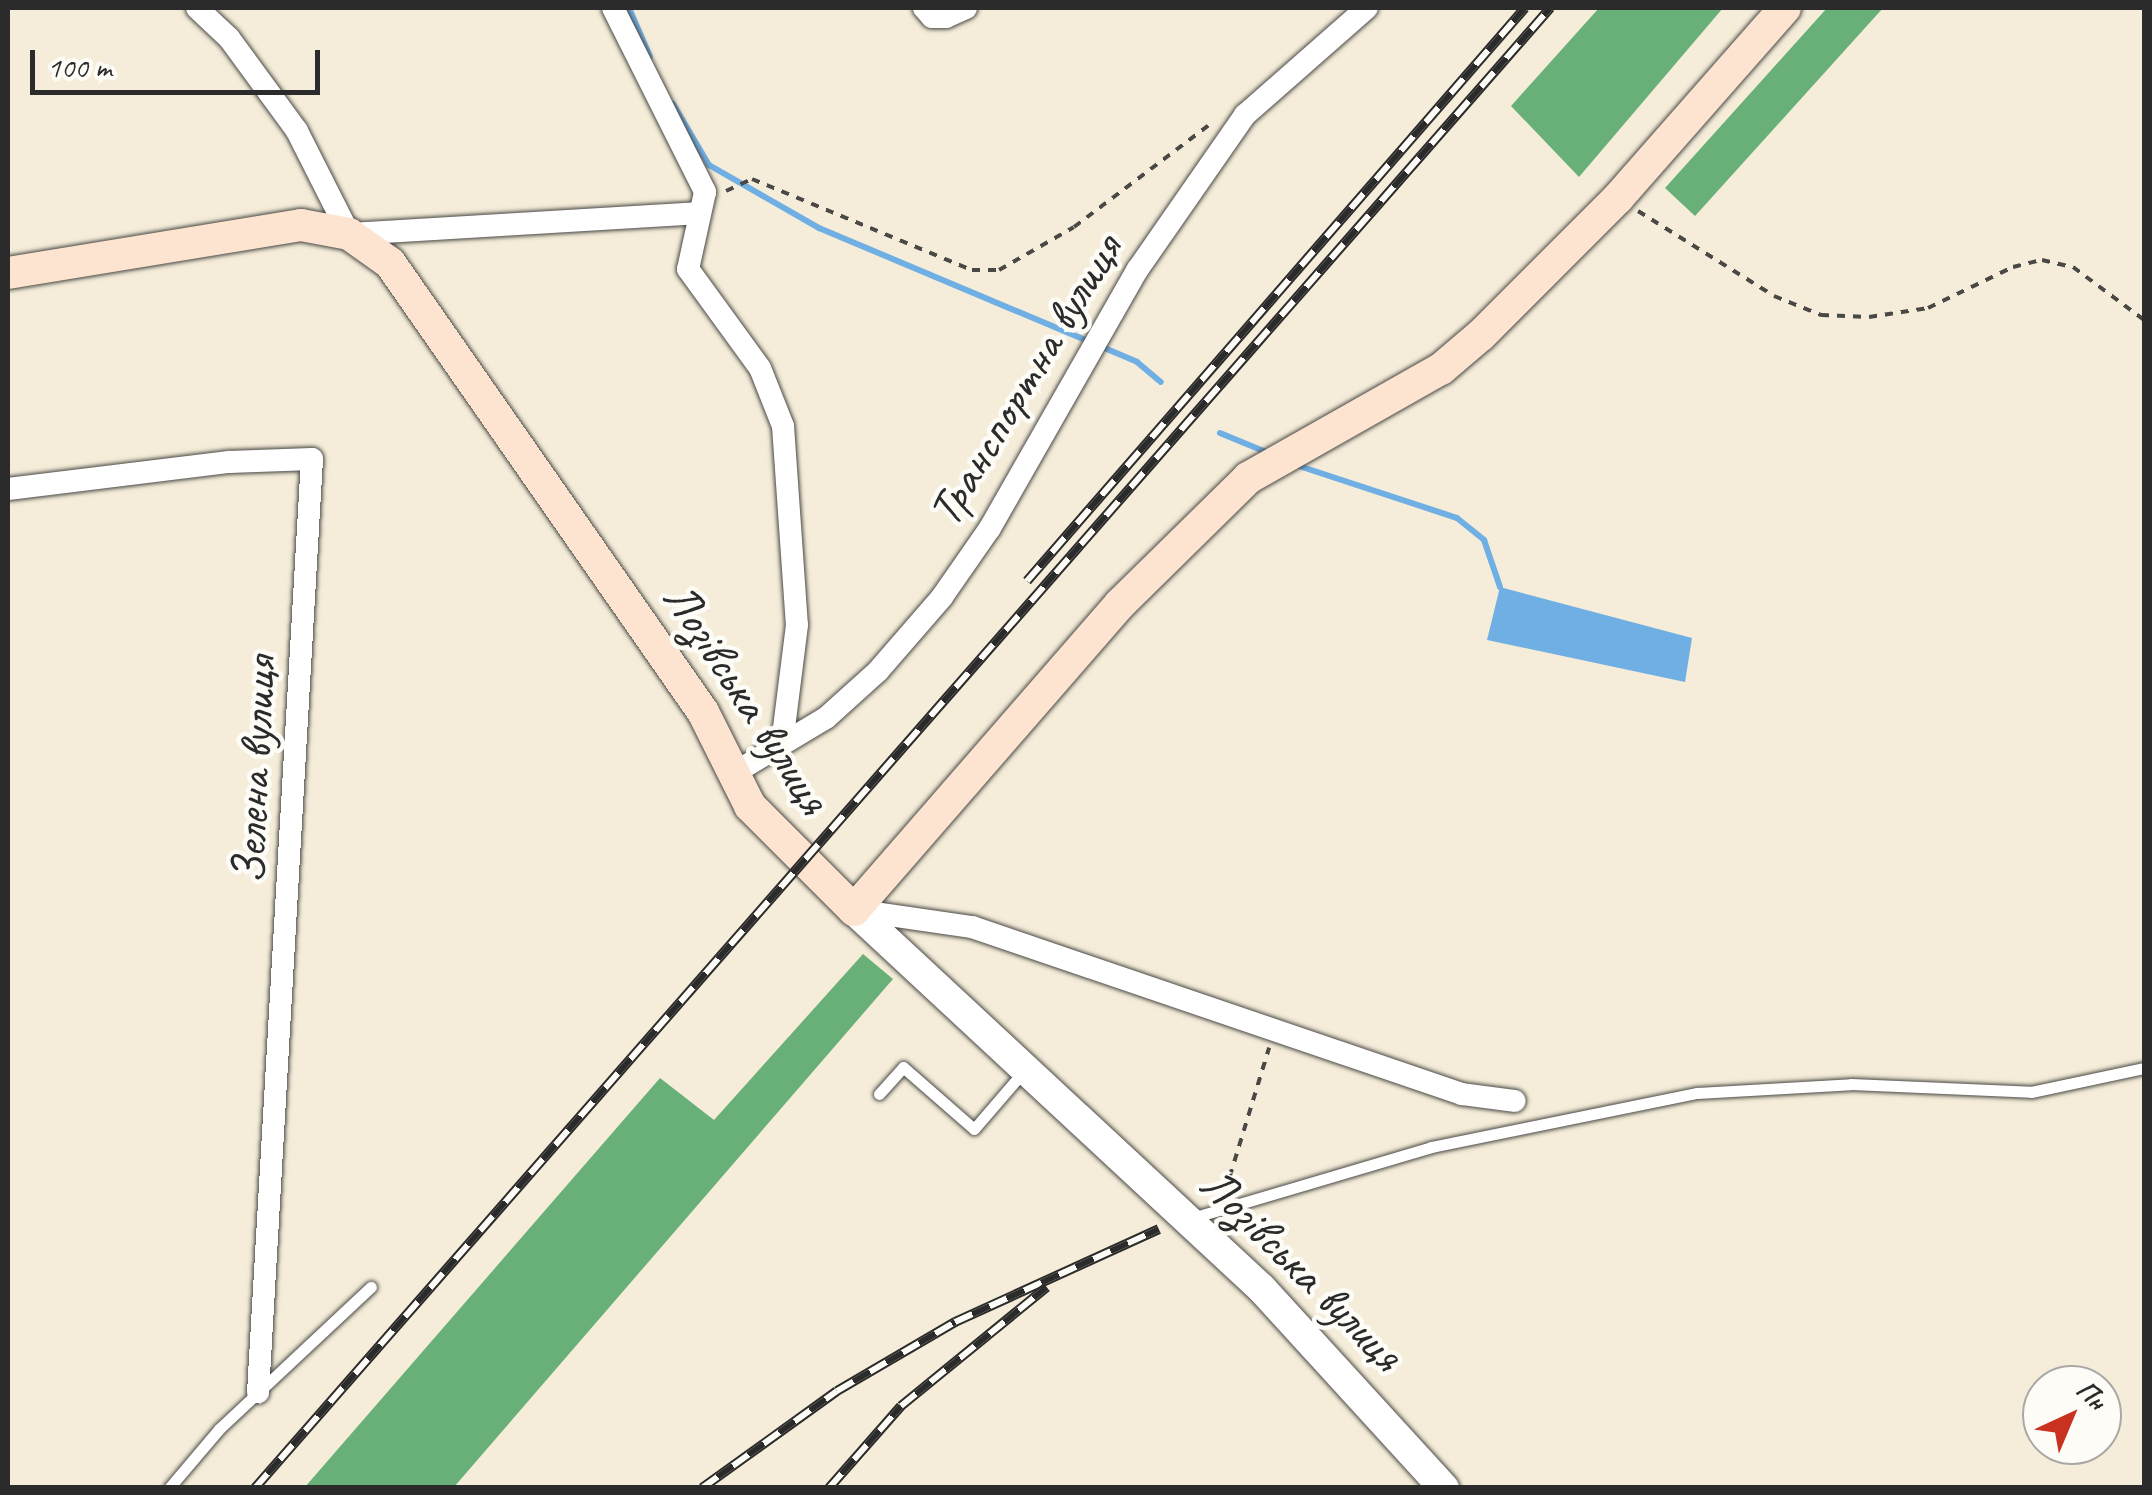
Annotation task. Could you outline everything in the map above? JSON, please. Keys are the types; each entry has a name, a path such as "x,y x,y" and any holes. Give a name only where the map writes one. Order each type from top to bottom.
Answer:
{"main road":[{"path":"854,910 1120,604 1276,461 1441,369 1618,198 1785,8"},
{"path":"8,272 301,225 349,234"},
{"name":"Лозівська вулиця","path":"349,234 390,262 663,652 767,830 854,910"}],"street":[{"name":"Лозівська вулиця","path":"197,8 228,38 296,131 349,234"},
{"path":"612,8 705,192 688,269 760,368 783,426 796,625 782,744"},
{"path":"925,10 946,17 966,8"},
{"name":"Транспортна вулиця","path":"734,773 826,718 878,671 942,597 990,528 1138,268 1245,116 1367,8"},
{"path":"349,234 700,206"},
{"name":"Зелена вулиця","path":"8,489 229,462 312,459 258,1392"},
{"name":"Лозівська вулиця","path":"854,910 1026,1069 1202,1215 1262,1288 1444,1488"},
{"path":"854,910 972,927 1462,1094 1514,1100"}],"lane":[{"path":"880,1094 903,1067 974,1130 1026,1069"},
{"path":"1202,1215 1430,1147 1697,1093 1851,1084 2030,1092 2144,1068"},
{"path":"169,1488 258,1392 371,1286"}],"path":[{"path":"700,206 752,179 972,270 998,270 1074,227 1215,120"},
{"path":"1618,198 1774,296 1821,315 1928,308 2013,266 2042,260 2073,267 2144,320"},
{"path":"1202,1215 1235,1172 1274,1029"}],"green space":[{"path":"1599,8 1723,8 1579,177 1511,106"},
{"path":"1827,8 1883,8 1695,216 1665,188"},
{"path":"863,954 893,979 454,1487 305,1487 660,1078 714,1120"}],"water":[{"path":"1500,587 1692,638 1685,682 1487,640"}],"waterway":[{"path":"629,8 650,57"},
{"path":"673,104 709,165 819,228 1137,362 1161,382"},
{"path":"1220,433 1271,454"},
{"path":"1296,465 1457,518 1484,540 1500,587"}],"railway":[{"path":"1027,581 1525,8"},
{"path":"255,1488 1550,8"},
{"path":"702,1488 837,1391 955,1322 1159,1229"},
{"path":"829,1488 901,1406 1047,1287"}]}
